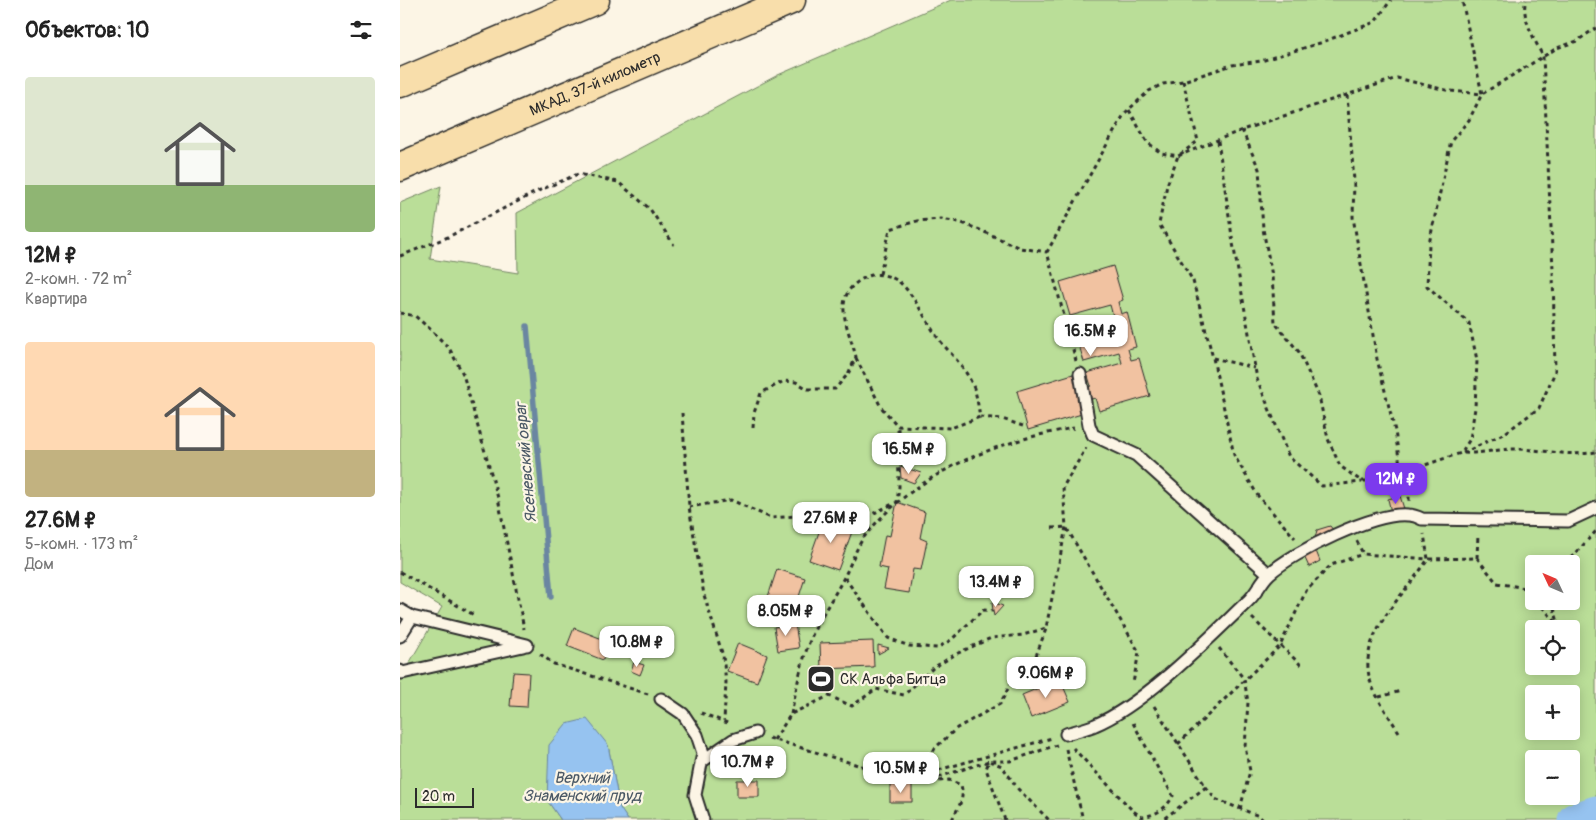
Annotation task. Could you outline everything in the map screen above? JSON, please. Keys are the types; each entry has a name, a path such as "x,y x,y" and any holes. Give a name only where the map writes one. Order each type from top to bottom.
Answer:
{"highway":[{"path":"400,83 595,0"},
{"name":"МКАД, 37-й километр","path":"400,167 791,0"}],"lane":[{"path":"1080,374 1091,430 1136,455 1269,574"},
{"path":"1066,734 1096,725 1128,710 1249,600 1269,574 1305,550 1350,529 1396,515 1408,515 1422,519 1568,522 1595,511"},
{"path":"400,610 412,617 527,645"},
{"path":"400,636 412,617"},
{"path":"400,672 527,645"},
{"path":"661,699 683,714 697,734 703,753 695,795 703,820"},
{"path":"701,762 733,740 755,733"}],"path":[{"path":"1080,374 1047,252 1093,164 1129,110 1149,91 1163,84 1184,81 1232,66 1261,61 1375,22 1391,0"},
{"path":"1462,0 1482,94"},
{"path":"1403,486 1419,467 1461,453 1505,433 1539,408 1555,372 1553,270 1543,57 1529,28 1525,5 1526,0"},
{"path":"1461,453 1470,439 1475,408 1477,360 1470,323 1426,286 1429,244 1451,141 1469,120 1482,94 1557,48 1577,41 1596,28"},
{"path":"1129,110 1147,142 1161,153 1178,156 1242,130 1397,78 1450,91 1482,94"},
{"path":"1184,81 1198,141 1178,156 1167,185 1158,224 1193,281 1213,358 1234,455 1258,496 1305,550"},
{"path":"1347,95 1354,181 1353,217 1378,359 1395,431 1403,486"},
{"path":"1242,130 1258,169 1263,229 1272,276 1275,323 1299,352 1319,396 1328,439 1340,466 1361,482 1370,481"},
{"path":"1218,141 1257,379 1289,457 1322,486 1370,481 1396,481 1409,491 1408,515"},
{"path":"400,256 448,237 538,190 578,174 618,182 650,209 674,245"},
{"path":"880,274 890,229 917,221 941,219 959,222 1020,248 1047,252"},
{"path":"897,502 899,486 898,426 881,407 856,357 845,327 844,310 847,291 857,281 870,275 880,274 899,282 920,308 938,339 963,368 973,385 980,417"},
{"path":"400,313 414,316 430,329 449,348 463,374 498,498 527,645 554,664 661,699"},
{"path":"754,428 754,413 762,393 784,381 796,382 808,389 835,389 848,374 856,357"},
{"path":"1213,358 1255,368"},
{"path":"682,413 689,507 704,595 723,656 726,682 724,722"},
{"path":"898,426 951,428 980,417 1002,419 1026,427"},
{"path":"774,740 791,714 799,674 814,631 844,578 863,539 897,502 916,487 961,461 1039,433 1091,430 1063,487 1066,528 1046,628 1033,664 1010,685 1000,704 957,728 935,748 927,764 927,774"},
{"path":"1461,453 1485,454 1513,449 1564,453 1596,452"},
{"path":"689,507 731,500 771,518 822,514 856,522 897,502"},
{"path":"1399,732 1372,685 1369,646 1376,630 1414,581 1428,559 1422,519"},
{"path":"1479,520 1477,558 1497,583 1525,588"},
{"path":"1052,528 1066,528"},
{"path":"1066,528 1139,652 1128,710 1173,796 1169,804 1153,816 1142,817 1097,775 1068,741 1068,764 1083,820"},
{"path":"1350,529 1363,554"},
{"path":"1574,555 1596,531"},
{"path":"1178,744 1280,646 1306,591 1331,565 1363,554 1428,559 1477,558"},
{"path":"400,572 476,616"},
{"path":"844,578 888,638 909,646 937,648 951,640 983,610 993,611"},
{"path":"1241,607 1302,666"},
{"path":"1545,610 1559,626 1555,610"},
{"path":"791,714 829,696 852,706 876,689 904,695 933,668 956,654 992,638 1023,635 1046,628"},
{"path":"1210,636 1244,679 1248,702 1245,747 1250,771 1240,809"},
{"path":"1379,697 1401,691"},
{"path":"1145,693 1215,799 1259,816 1262,820"},
{"path":"697,712 774,740 891,775 917,776 927,774 1066,734"},
{"path":"952,820 962,804 964,795 961,785 949,780 939,781 939,777 990,761 1010,761 1059,744"},
{"path":"990,761 986,769 1005,820"},
{"path":"990,761 1002,766 1018,789 1050,820"},
{"path":"1162,820 1206,787"}],"green space":[{"path":"951,0 1596,0 1596,820 628,820 620,809 608,745 547,800 561,820 400,820 400,679 442,607 400,582 400,203 441,186 430,259 518,273 517,213 778,75"}],"water":[{"name":"Верхний Знаменский пруд","path":"587,719 608,745 620,808 628,820 561,820 547,800 549,745 566,724"}],"building":[{"path":"1113,266 1123,300 1118,302 1121,314 1127,312 1136,347 1128,349 1131,360 1139,358 1150,396 1099,411 1095,398 1081,402 1085,413 1028,430 1017,391 1073,374 1078,390 1091,386 1087,373 1122,363 1119,352 1084,362 1074,328 1113,316 1110,305 1070,316 1060,282"},
{"path":"900,466 921,473 914,483 901,478"},
{"path":"1400,496 1405,512 1391,512 1388,499"},
{"path":"897,502 925,512 920,538 927,541 921,570 913,569 909,593 884,589 888,569 879,567 885,535 890,536"},
{"path":"824,518 853,529 838,570 809,560"},
{"path":"1330,526 1337,535 1314,543 1317,530"},
{"path":"1316,551 1320,561 1309,567 1304,556"},
{"path":"777,569 805,578 794,612 766,603"},
{"path":"992,602 1003,606 994,616 993,611"},
{"path":"795,624 799,648 778,651 774,627"},
{"path":"574,628 610,642 603,660 567,646"},
{"path":"873,641 874,667 821,669 820,643"},
{"path":"738,643 767,655 757,682 727,671"},
{"path":"878,645 889,648 878,654"},
{"path":"634,662 644,665 640,675 631,671"},
{"path":"513,672 529,673 527,707 510,706"},
{"path":"1060,679 1070,702 1031,718 1022,695"},
{"path":"737,780 759,780 759,797 737,797"},
{"path":"890,785 912,785 912,802 890,802"}],"waterway":[{"name":"Ясеневский овраг","path":"527,326 551,597"},
{"path":"1575,820 1596,813"}],"place":[{"name":"СК Альфа Битца","path":"821,679"}]}
